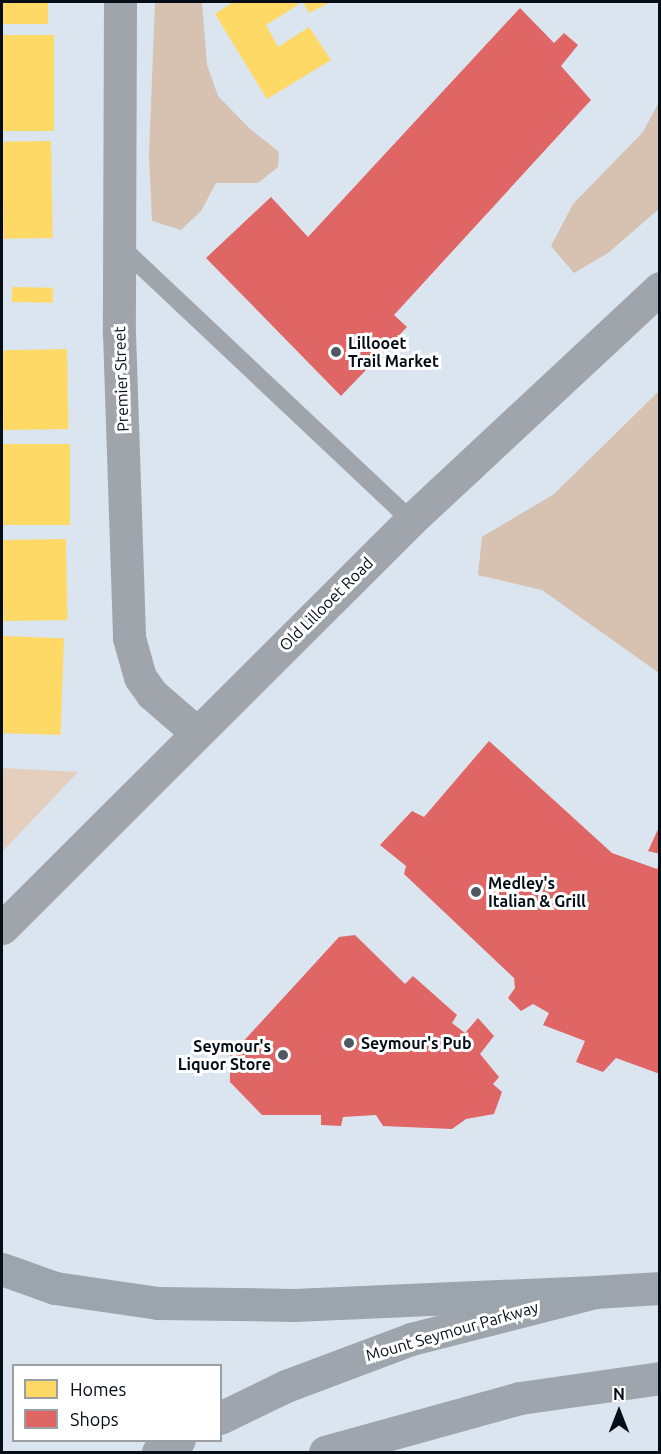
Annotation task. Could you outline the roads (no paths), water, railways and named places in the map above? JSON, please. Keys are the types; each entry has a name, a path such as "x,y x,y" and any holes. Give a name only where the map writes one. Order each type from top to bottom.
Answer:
{"highway":[{"path":"2,1269 55,1288 158,1303 294,1305 595,1292"}],"main road":[{"name":"Mount Seymour Parkway","path":"222,1417 361,1356 595,1292 660,1288"},
{"path":"325,1452 520,1398 660,1378"},
{"path":"158,1452 176,1442"}],"street":[{"name":"Premier Street","path":"120,2 119,345 132,656 152,694 196,732"},
{"name":"Old Lillooet Road","path":"2,928 411,520 660,288"}],"lane":[{"path":"120,246 411,520"}],"place":[{"name":"Lillooet Trail Market","path":"336,352"},
{"name":"Medley's Italian & Grill","path":"476,892"},
{"name":"Seymour's Pub","path":"349,1043"},
{"name":"Seymour's Liquor Store","path":"283,1055"}]}
